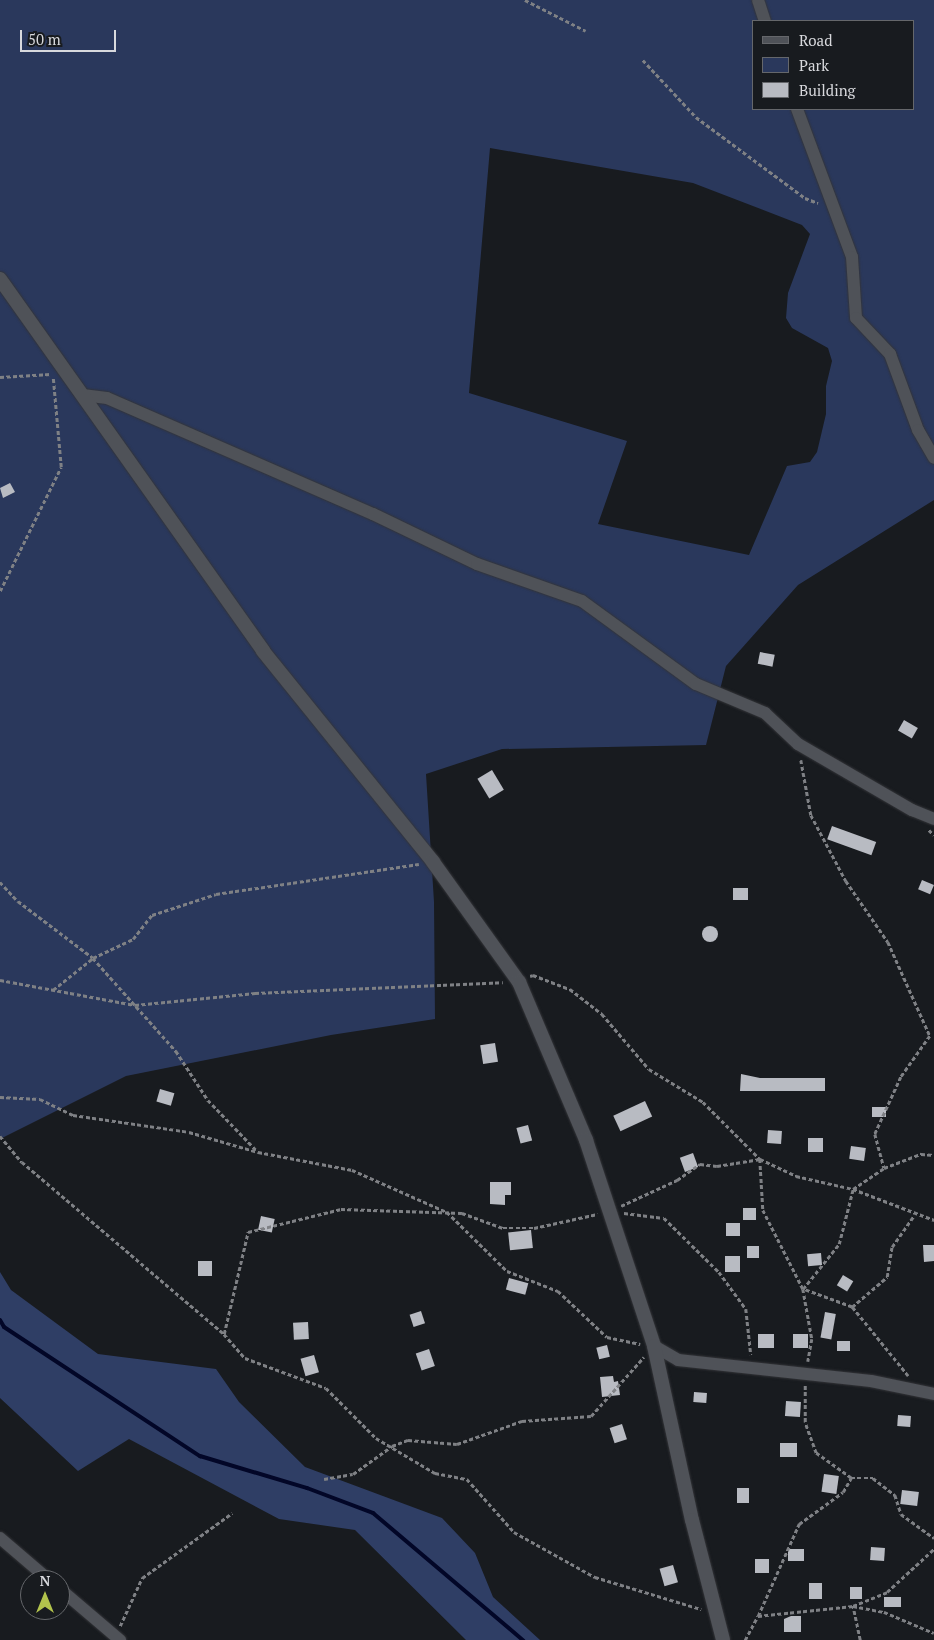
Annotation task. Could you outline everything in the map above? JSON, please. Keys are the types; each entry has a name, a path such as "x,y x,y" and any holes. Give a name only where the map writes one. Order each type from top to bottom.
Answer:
{"main road":[{"path":"0,280 263,651 433,862 519,982 586,1140 654,1346 714,1613 723,1640"}],"street":[{"path":"758,0 765,20"},
{"path":"797,110 837,210 852,257 856,318 890,354 918,430 934,458"},
{"path":"83,395 107,398 477,564 582,601 696,684 765,713 798,744 912,810 934,819"},
{"path":"654,1346 678,1360 806,1376 871,1381 928,1394"},
{"path":"0,1538 37,1570"},
{"path":"70,1597 118,1638"}],"path":[{"path":"525,0 586,31"},
{"path":"643,60 696,118 805,198 837,210"},
{"path":"0,591 60,467 53,374"},
{"path":"0,377 67,375"},
{"path":"798,744 811,815 846,881 888,942 930,1036 901,1077 875,1134 884,1168"},
{"path":"53,990 93,958 133,939 152,915 216,894 433,862"},
{"path":"0,882 18,901 93,958 176,1051 208,1100 258,1152"},
{"path":"0,980 135,1004 256,993 519,982 533,975 570,989 602,1014 649,1069 703,1102 760,1159 796,1176 853,1189 914,1214 934,1220"},
{"path":"0,1097 40,1099 73,1115 189,1132 258,1152 352,1170 447,1212 507,1271 558,1291 607,1337 654,1346"},
{"path":"0,1136 22,1162 224,1334 246,1358 326,1388 376,1438 435,1473 466,1480 514,1532 595,1577 714,1613"},
{"path":"803,1289 839,1244 853,1189 884,1168 921,1154 934,1155"},
{"path":"224,1334 248,1232 341,1209 462,1213 503,1228 534,1228 610,1212 677,1180 700,1164 718,1166 760,1159"},
{"path":"760,1159 764,1210 803,1289 812,1339 806,1376 805,1422 816,1453 851,1478 873,1478 895,1495 901,1514 934,1538"},
{"path":"610,1212 664,1218 719,1272 746,1309 752,1368"},
{"path":"852,1307 887,1277 892,1247 914,1214"},
{"path":"803,1289 852,1307 928,1394"},
{"path":"324,1479 353,1474 392,1446 408,1440 457,1444 522,1421 591,1416 654,1346"},
{"path":"745,1640 758,1616 799,1524 843,1492 851,1478"},
{"path":"118,1638 142,1578 232,1513"},
{"path":"758,1616 852,1606 887,1592 934,1549"},
{"path":"852,1606 884,1612 934,1633"},
{"path":"852,1606 860,1640"}],"green space":[{"path":"0,0 934,0 934,500 798,585 726,666 706,745 502,749 426,774 434,902 435,1019 331,1035 126,1076 0,1139","holes":["490,148 693,183 802,225 810,234 788,293 786,318 792,328 828,348 832,361 826,386 826,414 817,452 810,462 787,466 749,555 598,524 627,441 469,393"]}],"shaded area":[{"path":"0,1272 11,1290 98,1354 216,1369 239,1402 305,1467 442,1518 475,1553 493,1597 540,1640 466,1640 355,1530 279,1519 129,1439 78,1471 0,1398"}],"building":[{"path":"10,483 15,492 3,498 0,488"},
{"path":"760,652 775,655 772,667 758,664"},
{"path":"904,720 918,728 912,738 898,730"},
{"path":"492,770 504,790 489,798 477,779"},
{"path":"832,826 876,842 871,855 827,839"},
{"path":"922,880 934,885 930,894 918,889"},
{"path":"733,888 748,888 748,900 733,900"},
{"path":"710,926 716,928 718,934 716,940 710,942 704,940 702,934 704,928"},
{"path":"495,1043 498,1062 483,1064 480,1045"},
{"path":"741,1074 760,1078 825,1078 825,1091 740,1091"},
{"path":"160,1089 174,1093 171,1106 156,1101"},
{"path":"645,1101 652,1116 620,1131 613,1116"},
{"path":"872,1107 886,1107 886,1117 872,1117"},
{"path":"528,1125 532,1140 521,1144 516,1128"},
{"path":"768,1130 782,1131 781,1144 767,1143"},
{"path":"808,1138 823,1138 823,1152 808,1152"},
{"path":"851,1146 866,1148 864,1161 849,1159"},
{"path":"693,1153 698,1167 685,1172 680,1158"},
{"path":"490,1182 511,1182 511,1195 505,1195 505,1205 490,1204"},
{"path":"743,1208 756,1208 756,1220 743,1220"},
{"path":"261,1216 275,1219 272,1233 258,1230"},
{"path":"726,1223 740,1223 740,1236 726,1236"},
{"path":"531,1230 533,1248 510,1250 508,1232"},
{"path":"923,1245 934,1245 934,1261 924,1262"},
{"path":"747,1246 759,1246 759,1258 747,1258"},
{"path":"821,1253 822,1265 808,1266 807,1254"},
{"path":"725,1256 740,1256 740,1272 725,1272"},
{"path":"198,1261 212,1261 212,1276 198,1276"},
{"path":"843,1275 853,1281 847,1291 837,1285"},
{"path":"509,1278 528,1283 525,1295 506,1290"},
{"path":"421,1311 425,1323 414,1327 410,1315"},
{"path":"825,1312 836,1314 831,1340 820,1338"},
{"path":"308,1322 309,1339 294,1340 293,1323"},
{"path":"758,1334 774,1334 774,1348 758,1348"},
{"path":"793,1334 808,1334 808,1348 793,1348"},
{"path":"837,1341 850,1341 850,1351 837,1351"},
{"path":"607,1345 610,1357 599,1359 596,1348"},
{"path":"429,1349 435,1366 422,1371 416,1354"},
{"path":"314,1355 319,1372 306,1376 301,1359"},
{"path":"613,1376 614,1382 618,1381 620,1395 602,1397 600,1377"},
{"path":"694,1392 707,1393 706,1403 693,1402"},
{"path":"786,1401 801,1402 800,1417 785,1416"},
{"path":"898,1415 911,1416 910,1427 897,1426"},
{"path":"622,1424 627,1439 615,1443 610,1428"},
{"path":"780,1443 797,1443 797,1457 780,1457"},
{"path":"824,1474 839,1476 836,1494 821,1492"},
{"path":"737,1488 749,1488 749,1503 737,1503"},
{"path":"902,1490 919,1492 917,1506 900,1504"},
{"path":"871,1547 885,1548 884,1561 870,1560"},
{"path":"788,1549 804,1549 804,1561 788,1561"},
{"path":"755,1559 769,1559 769,1573 755,1573"},
{"path":"673,1565 678,1582 665,1586 660,1569"},
{"path":"809,1583 822,1583 822,1599 809,1599"},
{"path":"850,1587 862,1587 862,1599 850,1599"},
{"path":"884,1597 901,1597 901,1607 884,1607"},
{"path":"791,1616 801,1616 801,1632 784,1632 784,1619"}],"waterway":[{"path":"0,1320 4,1327 200,1456 307,1488 373,1513 523,1640"}]}
